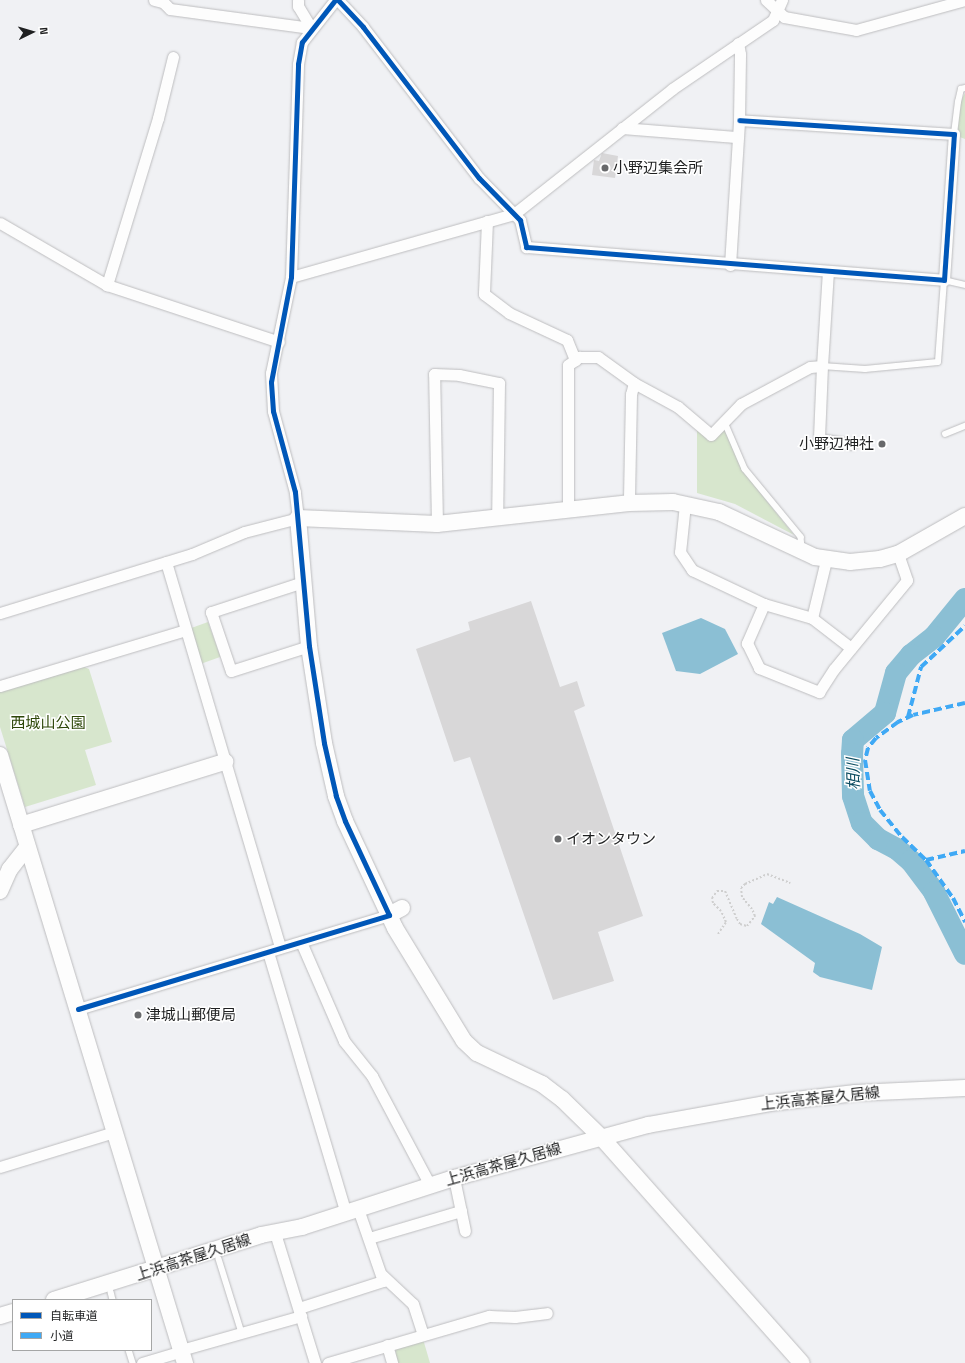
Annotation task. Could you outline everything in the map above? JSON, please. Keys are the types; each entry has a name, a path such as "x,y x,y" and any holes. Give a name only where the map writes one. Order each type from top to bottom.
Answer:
{"street":[{"path":"298,0 298,6 310,28"},
{"path":"335,0 310,28 302,42 298,64 291,277 279,342 271,373 273,411 295,492 315,696 336,796 464,1041 496,1064 553,1091 601,1137 802,1363"},
{"path":"338,0 363,27 479,178 520,220 526,247 730,265 944,280 954,134 739,120"},
{"path":"766,0 784,17 856,30 965,0"},
{"path":"291,277 514,214 622,128 738,43 773,20 778,12 782,0"},
{"path":"160,1 170,9 310,28"},
{"path":"730,265 736,136 739,120 740,54 738,43"},
{"path":"107,285 158,118 173,57"},
{"path":"622,128 736,136"},
{"path":"487,221 484,294 509,313 567,340 575,360"},
{"path":"0,222 107,285 279,342"},
{"path":"828,271 819,439 852,444"},
{"path":"568,510 568,365 579,356 598,357 634,383 678,407 711,435 724,419 755,397 810,367 822,366"},
{"path":"437,524 434,374 459,375 500,383 497,518"},
{"path":"629,503 631,394 634,383"},
{"path":"0,613 166,562 244,532 298,518 437,524 658,500 685,504 726,515 802,552 826,560 864,561 898,554 965,516"},
{"path":"685,504 680,552 692,570 764,604 812,618 851,648"},
{"path":"764,604 747,643 759,668 819,692 851,648 907,580 898,554"},
{"path":"812,618 826,560"},
{"path":"166,562 280,948"},
{"path":"303,582 211,612 231,671 309,646"},
{"path":"0,686 186,630"},
{"path":"0,755 183,1355"},
{"path":"21,825 225,762"},
{"path":"0,891 10,869 28,847"},
{"path":"78,1009 301,942 395,911"},
{"path":"301,942 344,1040 372,1076 426,1173 430,1185"},
{"path":"142,1363 183,1355 383,1281 368,1238 352,1211 268,952"},
{"name":"上浜高茶屋久居線","path":"57,1299 261,1235 275,1233 352,1211 430,1185 648,1125 770,1103 855,1093 965,1088"},
{"path":"0,1167 114,1132"},
{"path":"454,1178 465,1231"},
{"path":"368,1238 461,1211"},
{"path":"275,1233 315,1363"},
{"path":"382,1275 413,1304 423,1334"},
{"path":"0,1316 12,1312"},
{"path":"328,1363 358,1359 387,1345 489,1316 515,1317 547,1313"},
{"path":"387,1345 392,1363"}],"lane":[{"path":"954,134 961,89 965,88"},
{"path":"822,366 865,369 938,362 944,280 965,285"},
{"path":"724,419 745,469 800,537 802,552"},
{"path":"945,434 965,426"},
{"path":"219,1259 242,1333"},
{"path":"111,1292 113,1299"},
{"path":"129,1351 133,1363"}],"path":[{"path":"718,934 726,922 721,911 713,903 712,898 717,891 725,891 740,924 747,926 754,916 752,909 742,897 741,888 745,884 767,874 790,883"}],"green space":[{"path":"965,93 965,139 957,136 961,100"},
{"path":"697,428 711,440 720,431 725,431 743,471 794,535 735,504 697,493"},
{"path":"208,622 221,657 202,664 189,629"},
{"name":"西城山公園","path":"82,666 89,669 112,742 85,750 96,785 25,807 0,727 0,690"},
{"path":"423,1339 430,1363 397,1363 395,1348"}],"water":[{"path":"701,618 725,629 738,654 700,674 676,671 662,633"},
{"path":"777,897 860,934 882,947 872,990 820,977 813,972 815,963 761,924 769,902 773,904"}],"building":[{"name":"小野辺集会所","path":"602,153 618,156 615,178 592,175 594,160 599,161"},
{"name":"イオンタウン","path":"531,601 560,687 577,681 585,706 574,711 643,916 598,932 614,981 553,1000 470,757 454,762 416,649 470,630 468,622"}],"waterway":[{"name":"相川","path":"965,599 934,637 911,655 896,673 885,713 853,740 852,754 853,796 862,823 878,839 897,849 911,861 934,892 965,954"}],"marked path":[{"path":"908,717 921,667 965,626"},
{"path":"965,703 913,715 898,722 876,738 868,748 865,760 870,791 880,810 902,837 926,860 953,898 965,922"},
{"path":"926,860 965,851"}],"cycle path":[{"path":"78,1009 389,915 345,821 336,796 324,743 309,646 295,492 273,411 271,382 291,277 298,64 302,42 335,0"},
{"path":"338,0 363,27 479,178 520,220 526,247 944,280 954,134 739,120"}],"place":[{"name":"小野辺集会所","path":"605,168"},
{"name":"小野辺神社","path":"882,444"},
{"name":"イオンタウン","path":"558,839"},
{"name":"津城山郵便局","path":"138,1015"}]}
